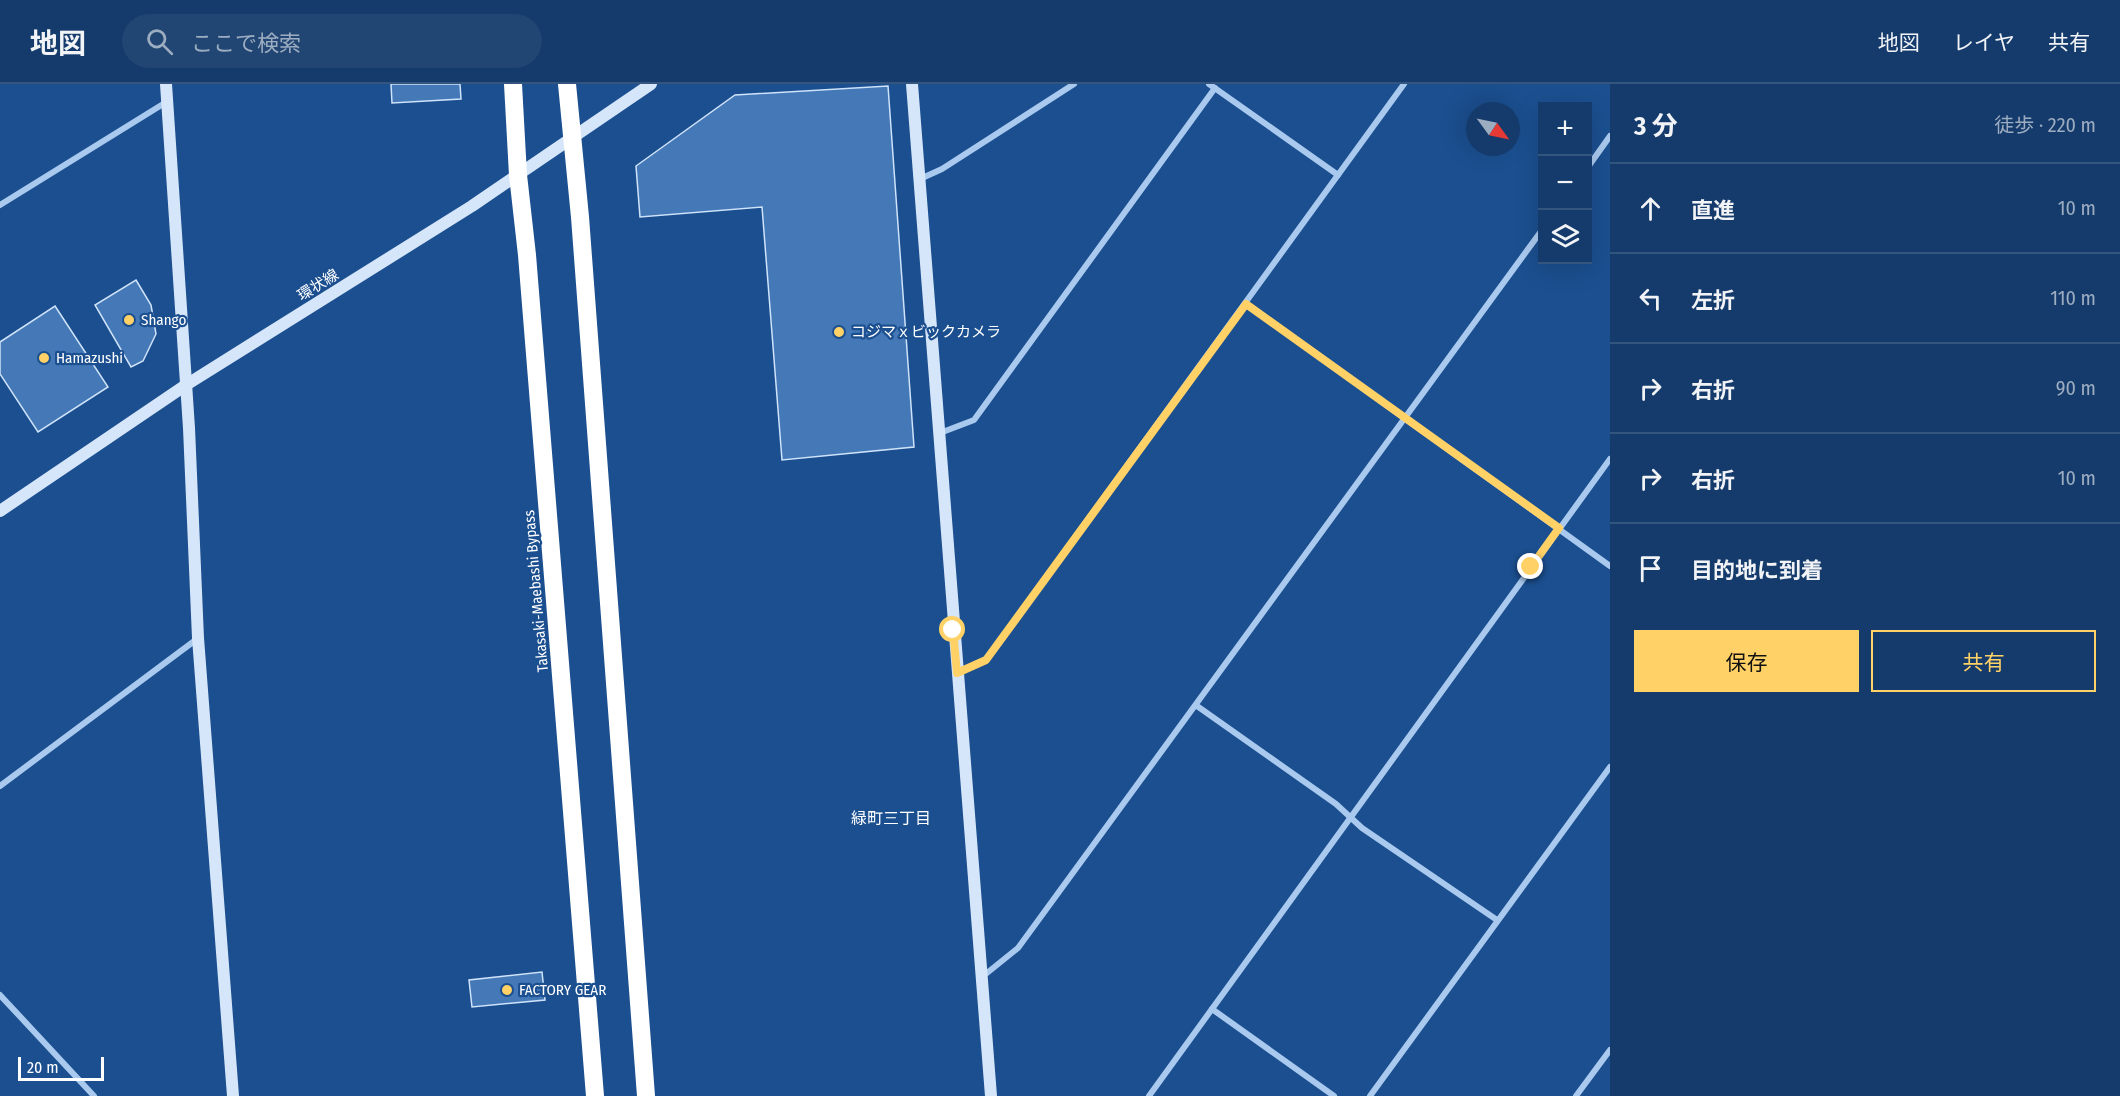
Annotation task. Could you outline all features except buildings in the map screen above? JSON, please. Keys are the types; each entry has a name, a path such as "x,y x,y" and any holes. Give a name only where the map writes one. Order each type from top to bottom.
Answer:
{"highway":[{"name":"Takasaki-Maebashi Bypass","path":"513,84 518,175 528,267 595,1096"},
{"path":"567,84 573,137 646,1096"}],"street":[{"path":"166,84 186,385 198,638 234,1096"},
{"name":"環状線","path":"0,511 186,385 472,206 651,84"},
{"path":"912,84 991,1096"},
{"path":"919,179 942,169 1074,84"},
{"path":"957,673 986,660 1404,84"},
{"path":"939,434 974,420 1212,86 1338,175"},
{"path":"0,205 168,101"},
{"path":"1592,161 1610,136"},
{"path":"982,977 1018,948 1197,706 1538,236"},
{"path":"1246,304 1610,566"},
{"path":"1149,1096 1350,815 1610,459"},
{"path":"0,786 198,638"},
{"path":"1197,706 1350,815 1362,828 1497,920"},
{"path":"1370,1096 1610,767"},
{"path":"0,995 94,1096"},
{"path":"1212,1009 1334,1096"},
{"path":"1576,1096 1610,1050"}],"place":[{"name":"Shango","path":"129,320"},
{"name":"コジマｘビックカメラ","path":"839,332"},
{"name":"Hamazushi","path":"44,358"},
{"name":"FACTORY GEAR","path":"507,990"}],"district":[{"name":"緑町三丁目","path":"891,818"}],"route":[{"path":"953,630 957,673 986,660 1246,304 1559,528 1531,567"}]}
